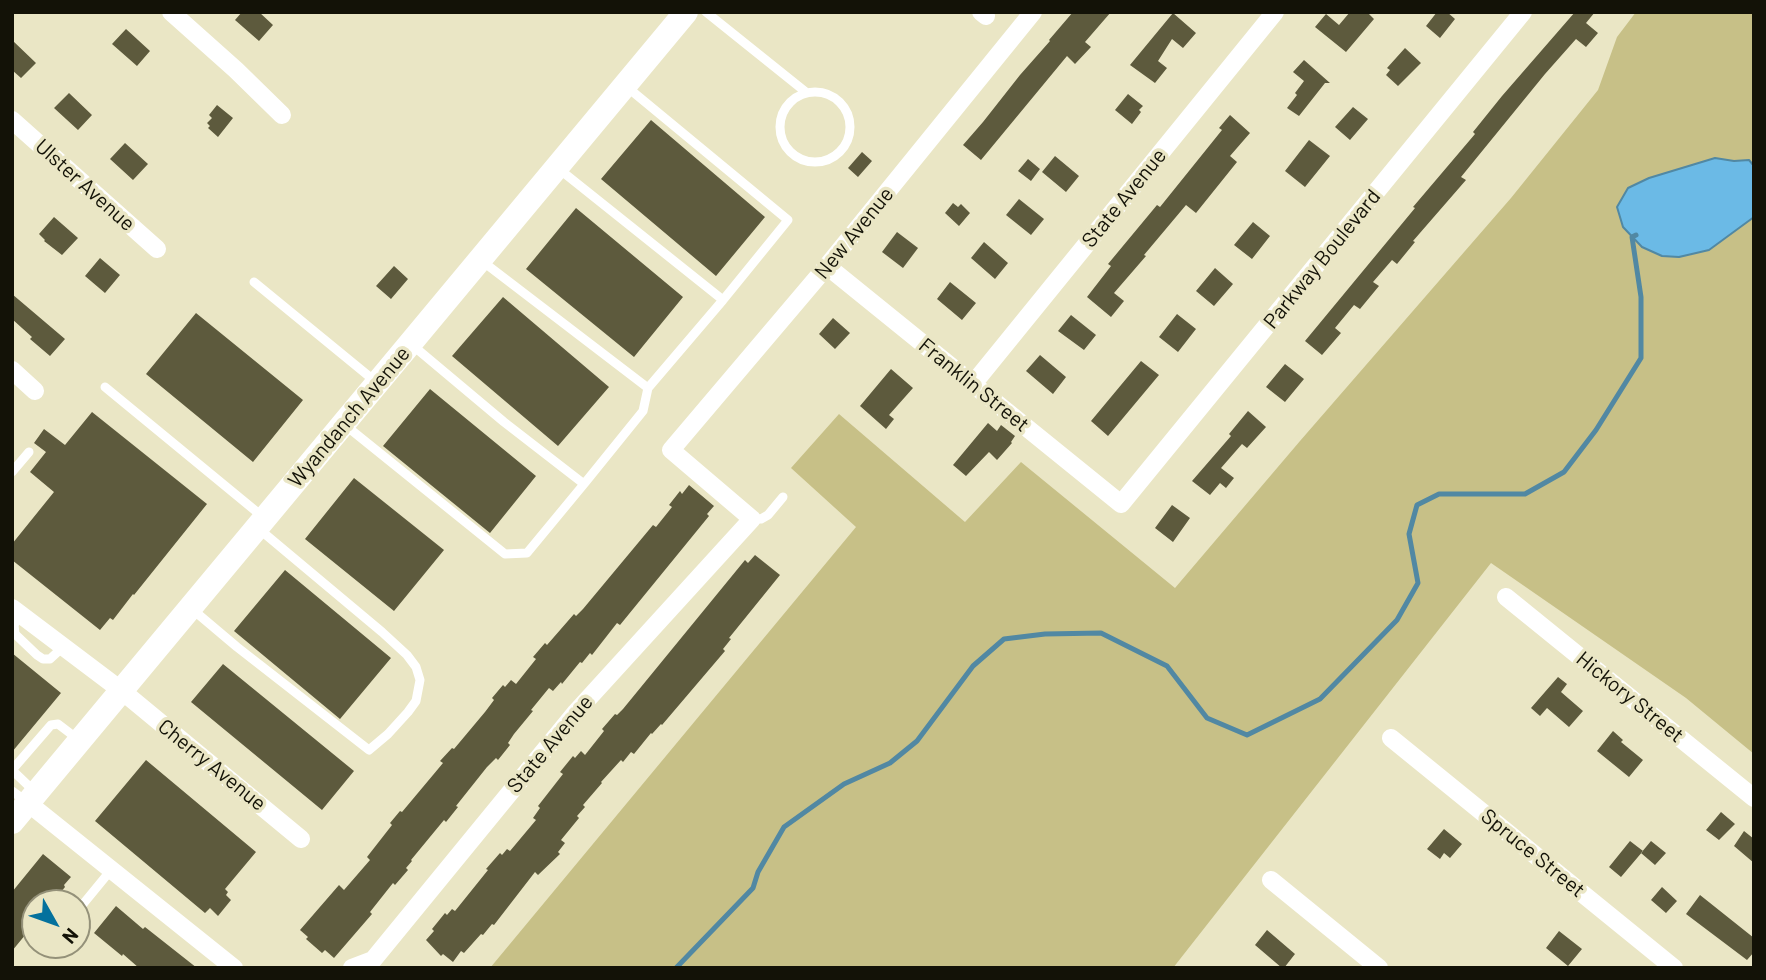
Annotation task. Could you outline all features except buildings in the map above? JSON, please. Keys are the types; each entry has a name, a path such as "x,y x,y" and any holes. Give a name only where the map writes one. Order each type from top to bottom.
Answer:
{"street":[{"path":"171,12 282,115"},
{"name":"Wyandanch Avenue","path":"12,822 26,795 80,741 686,12"},
{"name":"New Avenue","path":"752,519 671,450 827,266 1033,12"},
{"name":"State Avenue","path":"973,384 1275,12"},
{"name":"Parkway Boulevard","path":"1121,505 1523,12"},
{"name":"Ulster Avenue","path":"12,120 157,249"},
{"name":"Franklin Street","path":"827,266 1121,505"},
{"path":"12,370 35,391"},
{"name":"State Avenue","path":"352,968 373,960 576,712 752,519"},
{"name":"Hickory Street","path":"1506,597 1754,798"},
{"name":"Cherry Avenue","path":"16,611 122,691 301,838"},
{"name":"Spruce Street","path":"1391,738 1674,968"},
{"path":"26,795 111,870 234,968"},
{"path":"1271,880 1379,968"}],"lane":[{"path":"706,12 807,93 818,92 838,100 845,109 850,130 847,142 840,152 830,159 806,161 795,156 781,137 780,125 788,104 807,93"},
{"path":"342,424 505,554 527,553 643,411 648,388 788,220 626,86"},
{"path":"558,167 723,300"},
{"path":"481,260 648,388"},
{"path":"254,282 377,383"},
{"path":"411,344 504,422 584,484"},
{"path":"105,387 407,655 416,667 420,680 416,701 388,734 369,750 191,608"},
{"path":"12,472 29,452"},
{"path":"752,519 768,516 783,498"},
{"path":"26,795 12,770 53,725 58,724 80,741"},
{"path":"91,894 111,870"}],"shaded area":[{"path":"1636,12 1754,12 1754,754 1686,698 1491,563 1173,968 490,968 856,527 791,468 839,414 965,522 1021,462 1175,588 1511,198 1598,90 1617,37"}],"water":[{"path":"1715,158 1749,160 1754,166 1754,217 1709,250 1679,257 1662,256 1642,247 1623,227 1617,207 1628,188 1649,178"}],"waterway":[{"path":"676,968 753,888 758,872 784,827 844,784 890,763 917,741 973,666 1004,639 1045,634 1101,633 1167,666 1207,718 1247,735 1320,699 1397,620 1418,583 1409,534 1417,505 1439,494 1525,494 1564,472 1596,430 1641,358 1641,297 1632,237 1636,235"}]}
